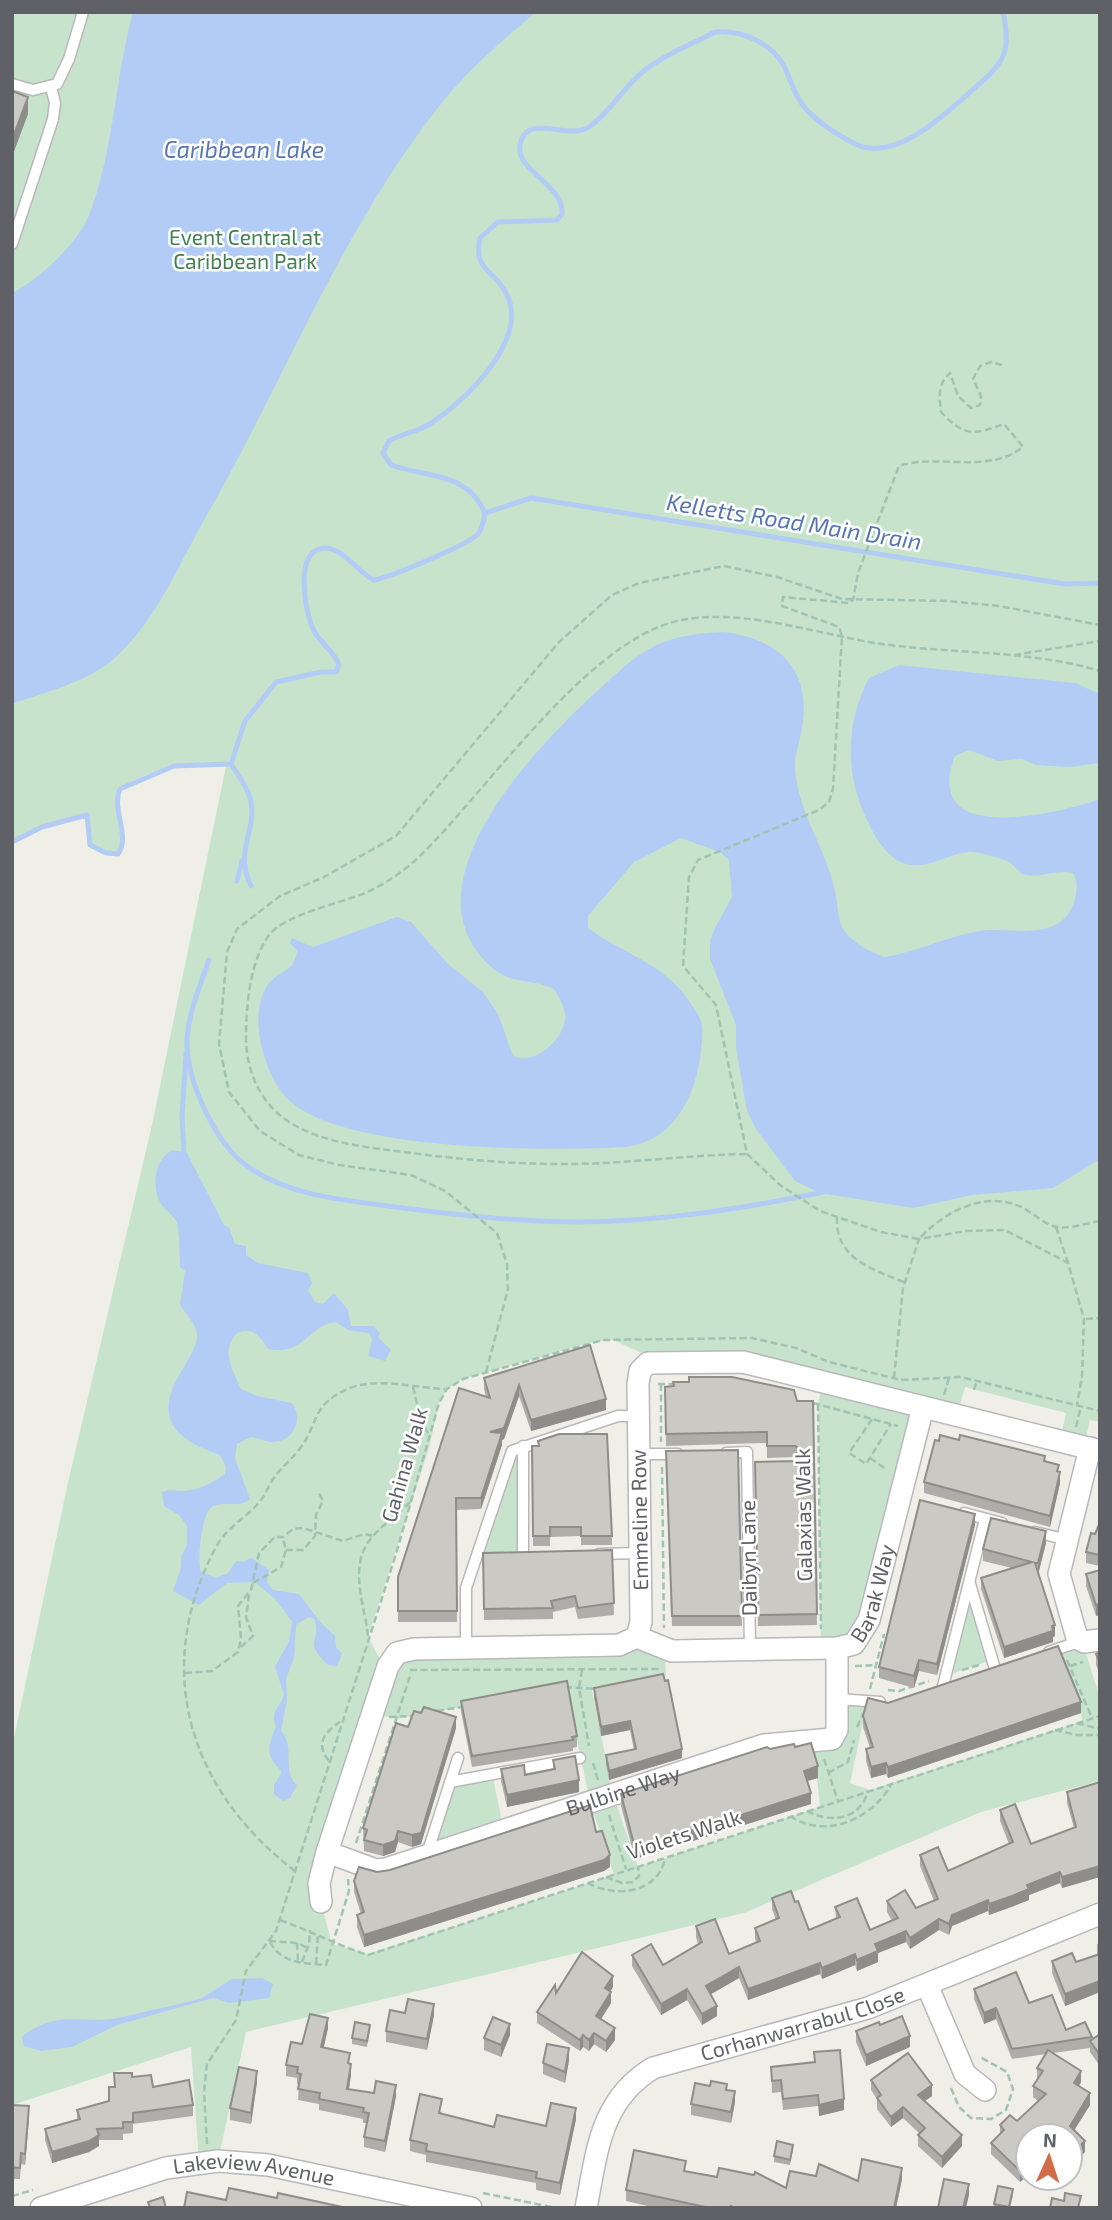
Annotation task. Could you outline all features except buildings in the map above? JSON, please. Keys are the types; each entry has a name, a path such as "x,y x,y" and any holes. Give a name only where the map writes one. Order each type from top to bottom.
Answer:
{"street":[{"name":"Emmeline Row","path":"637,1637 641,1622 638,1416 640,1371 648,1363 737,1360 933,1405 1088,1445"},
{"name":"Barak Way","path":"637,1637 672,1651 834,1650 854,1644 867,1628 933,1405"},
{"path":"1081,1643 1075,1634 1060,1584 1060,1570 1088,1445"},
{"path":"321,1902 318,1883 327,1852 391,1660 397,1653 414,1649 618,1646 637,1637"},
{"name":"Bulbine Way","path":"327,1852 376,1870 764,1745 832,1739 837,1730 838,1699 834,1650"},
{"name":"Corhanwarrabul Close","path":"586,2208 600,2138 610,2110 621,2093 644,2073 676,2059 868,2008 1100,1914"},
{"path":"927,1985 965,2074 985,2090"},
{"name":"Lakeview Avenue","path":"41,2208 166,2168 218,2161 268,2165 471,2208"}],"lane":[{"path":"12,84 33,90 51,88 61,79 83,12"},
{"path":"12,244 53,119 55,103 51,88"},
{"path":"466,1649 465,1593 483,1555 511,1453 523,1446 618,1416 638,1416"},
{"path":"523,1446 517,1555 536,1554"},
{"name":"Daibyn Lane","path":"710,1453 747,1452 753,1466 750,1650"},
{"path":"639,1454 686,1454"},
{"path":"958,1512 1012,1526"},
{"path":"943,1686 985,1519"},
{"path":"1025,1529 1068,1540"},
{"path":"587,1554 639,1553"},
{"path":"970,1581 995,1669"},
{"path":"1034,1656 1081,1643"},
{"path":"982,1673 1008,1665"},
{"path":"931,1690 956,1681"},
{"path":"838,1699 893,1703"},
{"path":"427,1854 458,1758"},
{"path":"450,1782 580,1758"}],"path":[{"path":"1002,365 990,362 980,366 973,379 981,396 981,405 971,408 958,396 950,373 943,379 939,396 941,411 964,432 976,433 1004,424 1023,447 976,463 912,462 899,466 863,559 853,600 849,603 783,597 782,606 839,627 842,636 833,789 829,802 819,810 698,860 689,877 683,966 716,1005 747,1154 780,1185 820,1211 881,1232 919,1238 966,1231 1005,1230 1069,1263"},
{"path":"486,1372 508,1289 507,1264 497,1233 445,1191 411,1175 339,1165 299,1155 260,1131 229,1092 219,1044 227,953 237,929 280,896 324,877 396,836 559,642 612,595 639,583 724,566 750,570 842,600 947,601 999,606 1100,625"},
{"path":"747,1154 576,1164 504,1163 444,1158 338,1141 294,1125 275,1112 261,1093 246,1058 247,1012 257,959 278,926 361,894 406,869 573,689 625,644 663,625 696,618 739,619 951,653 1048,658 1100,671"},
{"path":"1007,656 1100,641"},
{"path":"894,1378 904,1282 919,1238 936,1221 952,1211 1000,1200 1021,1207 1056,1227 1100,1221"},
{"path":"837,1217 836,1231 854,1261 904,1282"},
{"path":"1056,1227 1084,1319 1079,1406 1088,1445"},
{"path":"1084,1319 1100,1318"},
{"name":"Gahina Walk","path":"340,1722 412,1499 439,1404 447,1390 463,1379 593,1342 757,1339 894,1378 912,1381 949,1378 977,1380 1100,1411"},
{"path":"933,1405 949,1378"},
{"path":"974,1390 977,1380"},
{"path":"648,1384 687,1383"},
{"path":"295,1871 239,1821 210,1776 191,1725 185,1673 194,1606 220,1538 260,1500 273,1474 299,1450 317,1413 326,1402 354,1387 369,1384 447,1390"},
{"path":"661,1384 661,1446"},
{"path":"413,1387 420,1417 430,1438"},
{"name":"Galaxias Walk","path":"821,1395 818,1404 834,1650"},
{"path":"809,1402 905,1427"},
{"path":"872,1419 849,1453 866,1464 892,1424"},
{"path":"870,1458 894,1475"},
{"path":"662,1462 664,1632"},
{"path":"286,1550 303,1550 312,1542 316,1532 316,1515 323,1501 318,1491"},
{"path":"368,1637 359,1567 367,1544 412,1499"},
{"path":"241,1647 238,1606 253,1583 258,1558 271,1540 283,1537 297,1528 343,1541 364,1534 374,1536"},
{"path":"253,1583 281,1567 286,1550 283,1537"},
{"path":"185,1673 212,1671 234,1657 253,1636 246,1617 249,1592"},
{"path":"1081,1643 1092,1718"},
{"path":"834,1650 876,1665"},
{"path":"353,1852 411,1673 406,1663"},
{"path":"411,1673 665,1668"},
{"path":"582,1670 579,1688 593,1765 601,1790"},
{"path":"553,1689 604,1687"},
{"path":"435,1712 462,1707"},
{"path":"383,1715 396,1719 422,1714"},
{"name":"Violets Walk","path":"280,1920 310,1930 332,1944 368,1955 1100,1716"},
{"path":"330,1762 322,1750 322,1739 330,1728 340,1722"},
{"path":"208,2145 205,2072 211,2057 236,2020 243,1979 253,1959 269,1941 280,1920 340,1722"},
{"path":"1077,1723 1100,1730"},
{"path":"1055,1730 1077,1735 1100,1735"},
{"path":"790,1816 811,1826 827,1827 853,1820 885,1796 892,1784"},
{"path":"807,1811 829,1819 849,1816 861,1807 868,1791"},
{"path":"607,1809 627,1870"},
{"path":"849,1816 853,1820"},
{"path":"588,1883 598,1889 633,1891 647,1884 661,1871 665,1858"},
{"path":"636,1880 638,1867"},
{"path":"269,1941 279,1956 326,1965 349,1891 347,1872"},
{"path":"606,1877 622,1883 636,1880 647,1884"},
{"path":"300,1962 308,1948 310,1930"},
{"path":"316,1964 318,1934"},
{"path":"269,1941 297,1943 308,1948"},
{"path":"297,1943 300,1962"}],"green space":[{"name":"Event Central at Caribbean Park","path":"12,12 1100,12 1100,1422 1090,1420 1084,1447 1060,1441 1066,1413 965,1387 957,1416 923,1407 867,1628 821,1648 818,1404 823,1382 660,1361 613,1340 593,1342 463,1379 447,1389 439,1403 429,1448 368,1637 386,1671 391,1660 618,1645 665,1650 666,1676 592,1690 613,1794 638,1867 820,1807 813,1741 822,1741 838,1699 868,1699 850,1783 870,1790 1083,1721 1060,1648 1082,1641 1100,1698 1100,1781 981,1812 744,1913 246,2032 218,2161 199,2162 191,2047 12,2105 12,1747 69,1478 152,1125 226,766 171,768 145,775 120,789 118,805 123,839 118,854 106,853 90,845 90,822 87,815 42,827 12,842","holes":["566,1687 590,1802 614,1875 368,1954 332,1944 321,1902 374,1713 396,1719"]},
{"path":"523,1446 523,1555 478,1554 511,1453"},
{"path":"970,1581 992,1660 946,1676"},
{"path":"492,1774 504,1830 427,1854 450,1782"}],"water":[{"name":"Caribbean Lake","path":"133,12 536,12 451,91 374,201 344,252 236,461 144,625 117,656 94,673 12,704 12,293 57,259 85,224 90,213 104,164"},
{"path":"724,632 761,642 775,650 787,660 796,674 802,689 804,707 795,765 802,802 831,876 842,928 858,944 885,957 974,932 1046,928 1058,923 1068,914 1077,886 1073,873 1026,875 1009,862 977,853 960,853 930,863 914,865 900,862 884,849 862,808 852,771 855,715 869,678 899,665 1075,683 1100,694 1100,763 1070,767 1036,765 1022,759 998,761 969,750 955,756 949,784 956,803 973,813 997,817 1053,812 1100,799 1100,1159 1053,1188 972,1195 913,1208 820,1193 795,1181 756,1129 747,1111 736,1047 736,1025 710,959 710,941 732,897 729,860 720,852 681,838 634,862 588,916 588,928 653,967 675,984 701,1021 700,1059 692,1090 678,1116 656,1137 626,1147 550,1149 404,1140 359,1131 320,1119 292,1103 279,1088 263,1051 259,1012 261,998 267,986 288,969 296,958 297,951 290,943 292,938 313,947 397,917 411,922 448,964 483,992 498,1014 513,1056 530,1058 553,1043 565,1020 565,1012 554,989 501,974 483,959 464,927 461,891 471,854 489,816 514,780 542,746 619,671 647,650 665,641 694,634"},
{"path":"173,1150 187,1153 224,1225 229,1227 235,1244 246,1246 246,1255 258,1263 308,1273 312,1283 308,1290 315,1302 323,1304 334,1293 348,1310 351,1326 374,1326 380,1333 378,1337 391,1350 385,1361 368,1356 372,1339 369,1333 348,1330 336,1322 319,1328 290,1348 268,1349 259,1337 248,1331 237,1333 229,1347 232,1368 241,1389 257,1396 292,1403 297,1422 292,1433 281,1441 269,1442 251,1437 237,1444 235,1458 250,1499 241,1503 216,1505 208,1511 201,1538 201,1572 216,1578 228,1573 236,1561 252,1558 269,1570 267,1582 273,1590 299,1594 321,1623 335,1636 336,1647 342,1654 337,1666 328,1665 314,1646 314,1619 309,1617 296,1625 294,1658 286,1679 287,1700 281,1731 288,1744 292,1780 297,1785 290,1798 283,1801 274,1794 274,1785 282,1772 272,1760 269,1750 276,1726 274,1716 284,1694 275,1667 289,1641 292,1622 276,1600 255,1582 227,1583 199,1605 173,1591 181,1568 181,1557 187,1545 187,1526 179,1515 164,1506 162,1492 188,1491 205,1486 225,1474 226,1467 220,1455 191,1442 181,1434 169,1415 173,1388 197,1338 193,1324 180,1304 185,1271 180,1267 177,1223 162,1205 156,1189 156,1173 162,1159"},
{"path":"262,1978 273,1984 269,1998 229,2003 213,1998 117,2025 72,2047 41,2051 24,2046 22,2037 25,2034 50,2022 118,2018 200,1999 232,1979"}],"waterway":[{"path":"12,842 42,827 87,815 90,845 106,853 118,854 123,839 118,805 120,789 174,766 231,764 245,721 276,682 321,672 336,672 339,665 337,660 314,631 307,611 305,571 308,559 314,551 324,548 338,552 374,580 428,560 478,534 485,513 468,490 445,478 391,465 383,453 389,441 428,425 460,401 491,366 503,346 510,326 511,306 503,288 481,262 480,238 498,222 557,220 562,214 561,203 556,194 525,163 520,154 524,135 539,128 570,131 589,127 637,76 653,64 715,32 725,32 754,39 771,50 784,66 805,108 834,132 863,147 894,145 925,129 994,70 1006,45 1003,12"},
{"name":"Kelletts Road Main Drain","path":"485,513 531,498 1065,584 1100,583"},
{"path":"231,764 247,789 252,809 245,850 246,873 251,886"},
{"path":"237,881 242,861"},
{"path":"209,960 194,1002 187,1036 193,1079 206,1112 225,1143 247,1166 279,1184 315,1195 370,1204 477,1217 567,1222 696,1214 824,1192"},
{"path":"184,1152 182,1117 186,1054"}]}
